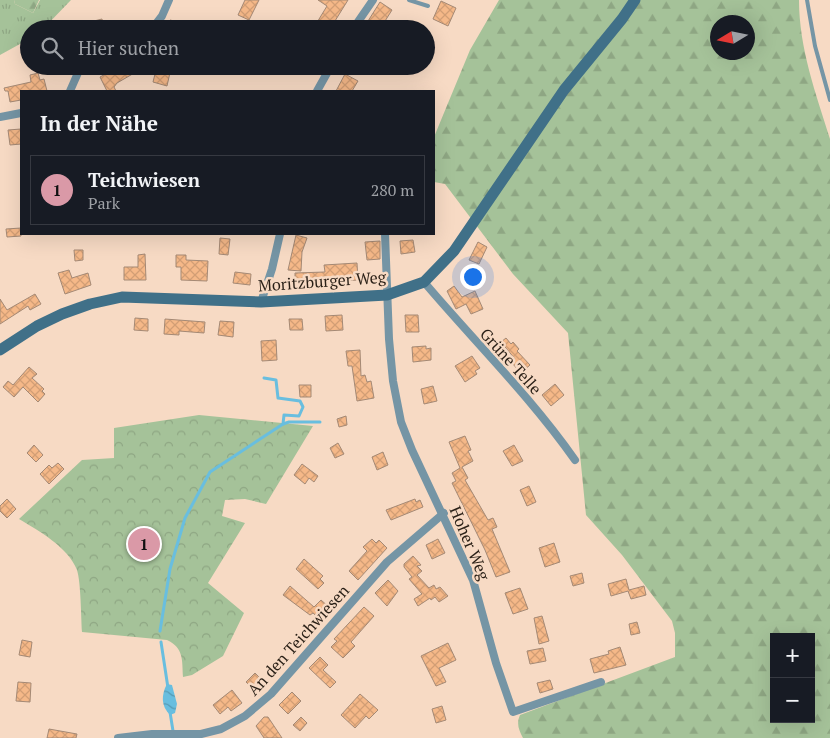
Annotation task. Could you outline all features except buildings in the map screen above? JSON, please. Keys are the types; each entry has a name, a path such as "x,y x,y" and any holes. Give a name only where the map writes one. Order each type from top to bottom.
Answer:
{"street":[{"path":"159,20 169,0"},
{"path":"359,20 373,0"},
{"name":"Moritzburger Weg","path":"0,350 37,326 62,314 90,304 122,297 261,302 387,295 424,282 454,251 564,90 622,19 634,0"},
{"path":"70,90 78,75"},
{"path":"317,90 326,75"},
{"path":"0,117 20,113"},
{"path":"261,302 272,269 280,235"},
{"name":"Hoher Weg","path":"386,235 392,381 401,422 412,450 444,513 473,580 496,663 513,712 601,682"},
{"name":"Grüne Telle","path":"424,282 507,378 549,423 575,460"},
{"name":"An den Teichwiesen","path":"118,738 152,734 202,736 221,729 245,716 271,694 387,562 444,513"}],"lane":[{"path":"409,0 428,6"},
{"path":"807,0 815,46 830,100"}],"green space":[{"path":"0,0 14,0 15,4 33,13 40,0 71,0 52,20 20,20 20,44 0,55"},
{"path":"14,0 39,0 33,13 15,4"},
{"path":"499,0 799,0 805,53 830,139 830,738 523,738 518,724 520,715 675,657 675,633 672,621 622,555 586,515 568,333 513,274 445,184 435,182 435,135 470,50"},
{"path":"199,415 313,426 266,504 245,499 225,500 222,516 245,523 208,583 244,613 223,656 192,675 183,677 181,655 177,647 167,640 82,632 79,583 77,570 73,562 52,540 19,519 82,460 114,458 114,428"}],"water":[{"path":"167,684 172,685 177,704 175,713 170,715 165,708 163,700"}],"waterway":[{"path":"264,378 276,380 278,398 300,401 303,407 299,416 284,415 283,424"},
{"path":"160,631 170,569 185,518 210,472 283,424 289,422 320,422"},
{"path":"161,642 168,688"},
{"path":"170,712 173,731"}],"place":[{"name":"Teichwiesen","path":"144,544"}]}
